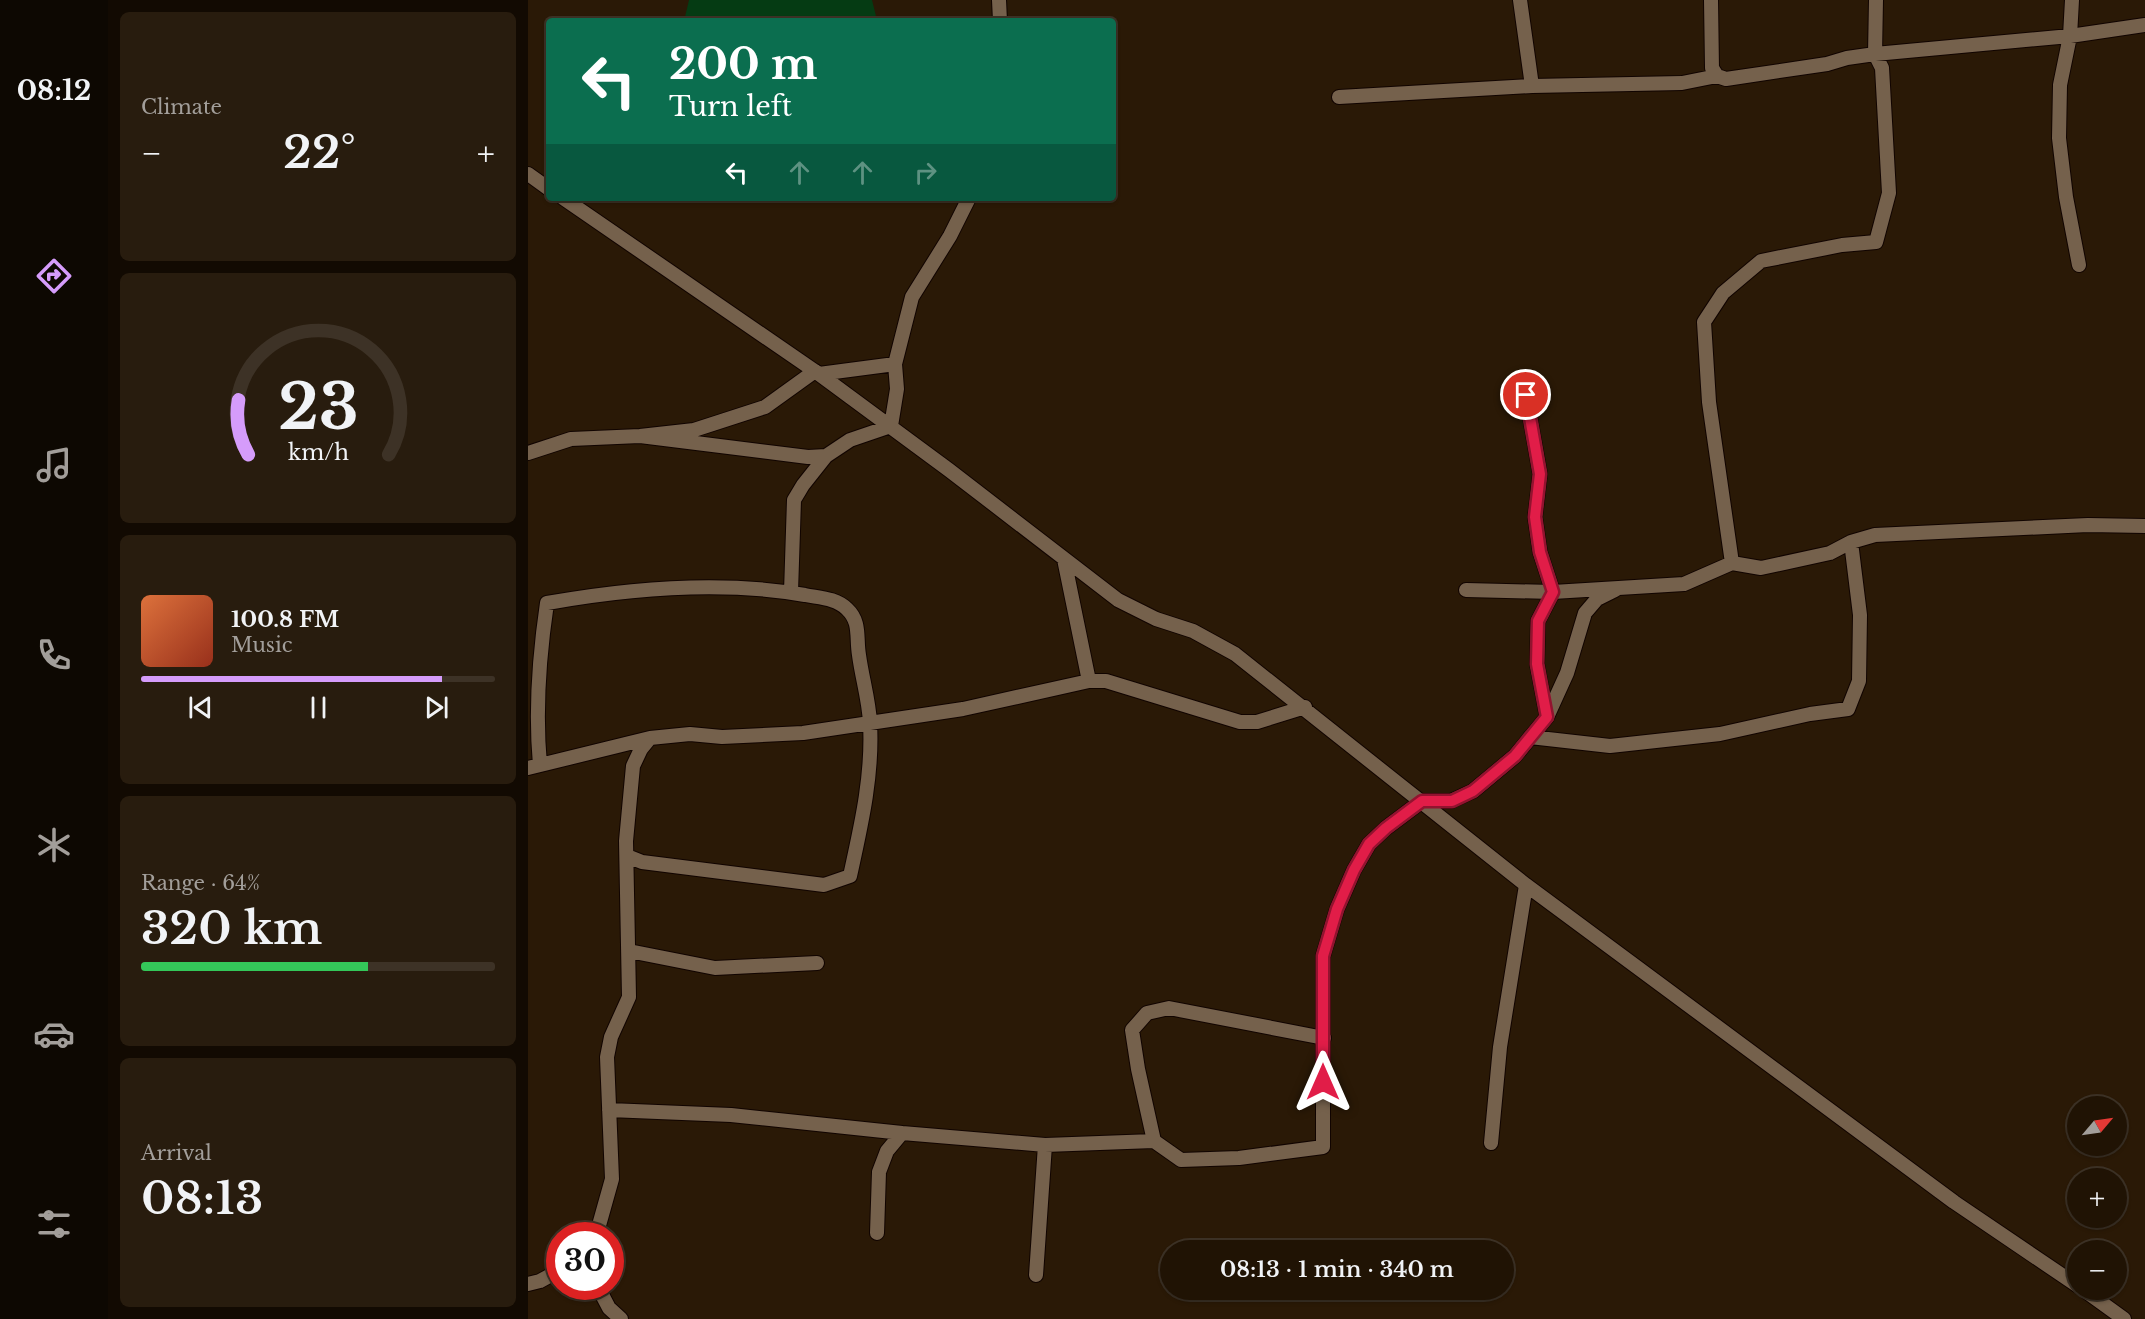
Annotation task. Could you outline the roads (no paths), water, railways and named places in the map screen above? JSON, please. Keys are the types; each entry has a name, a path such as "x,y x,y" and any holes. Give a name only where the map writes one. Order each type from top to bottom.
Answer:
{"street":[{"path":"999,0 1000,18"},
{"path":"1520,0 1532,86"},
{"path":"1711,0 1712,68 1717,76"},
{"path":"1732,562 1709,402 1704,322 1724,293 1761,261 1842,245 1876,242 1889,193 1882,68 1875,54 1876,0"},
{"path":"2072,0 2070,36 2060,85 2059,138 2066,197 2079,264"},
{"path":"1339,96 1532,86 1682,83 1717,76 1726,79 1761,74 1875,54 2070,36 2145,25"},
{"path":"528,174 546,187"},
{"path":"567,201 891,426 1118,600 1156,619 1193,631 1235,654 1305,707 1526,885 1954,1202 2067,1279"},
{"path":"891,426 897,389 895,364 912,297 950,236 968,201"},
{"path":"528,453 571,439 640,436 694,430 765,407 817,373 895,364"},
{"path":"1526,395 1540,474 1535,517 1540,552 1553,592 1538,621 1537,664 1547,717"},
{"path":"791,592 794,500 803,485 826,456 850,440 891,426"},
{"path":"640,436 777,454 826,456"},
{"path":"1467,590 1553,592 1684,584 1732,562 1761,568 1830,553 1851,542 1875,535 2088,525 2145,526"},
{"path":"1530,737 1610,746 1720,734 1810,714 1848,709 1859,681 1860,615 1851,542"},
{"path":"1064,559 1089,681"},
{"path":"627,856 642,862 824,885 850,876 867,796 870,723 858,652 858,626 849,610 838,601 791,592 717,587 604,593 547,603 540,648 534,767 650,738 690,734 722,737 782,735 870,723 963,709 1089,681 1106,681 1240,722 1257,722 1305,707"},
{"path":"609,1110 731,1115 1045,1145 1154,1141 1181,1160 1239,1158 1323,1148 1323,956 1337,909 1354,870 1369,844 1422,801 1452,801 1473,791 1515,756 1547,717 1567,673 1585,613 1597,599 1615,590"},
{"path":"600,1222 612,1179 607,1057 611,1037 629,997 626,841 633,766 641,749 650,738"},
{"path":"1491,1143 1500,1047 1526,885"},
{"path":"629,951 715,968 817,963"},
{"path":"1154,1141 1138,1070 1132,1030 1147,1013 1169,1008 1324,1038"},
{"path":"877,1233 879,1172 887,1150 902,1133"},
{"path":"1035,1275 1045,1145"},
{"path":"528,1284 546,1277"},
{"path":"605,1300 609,1308 621,1319"},
{"path":"2098,1300 2124,1319"}]}
